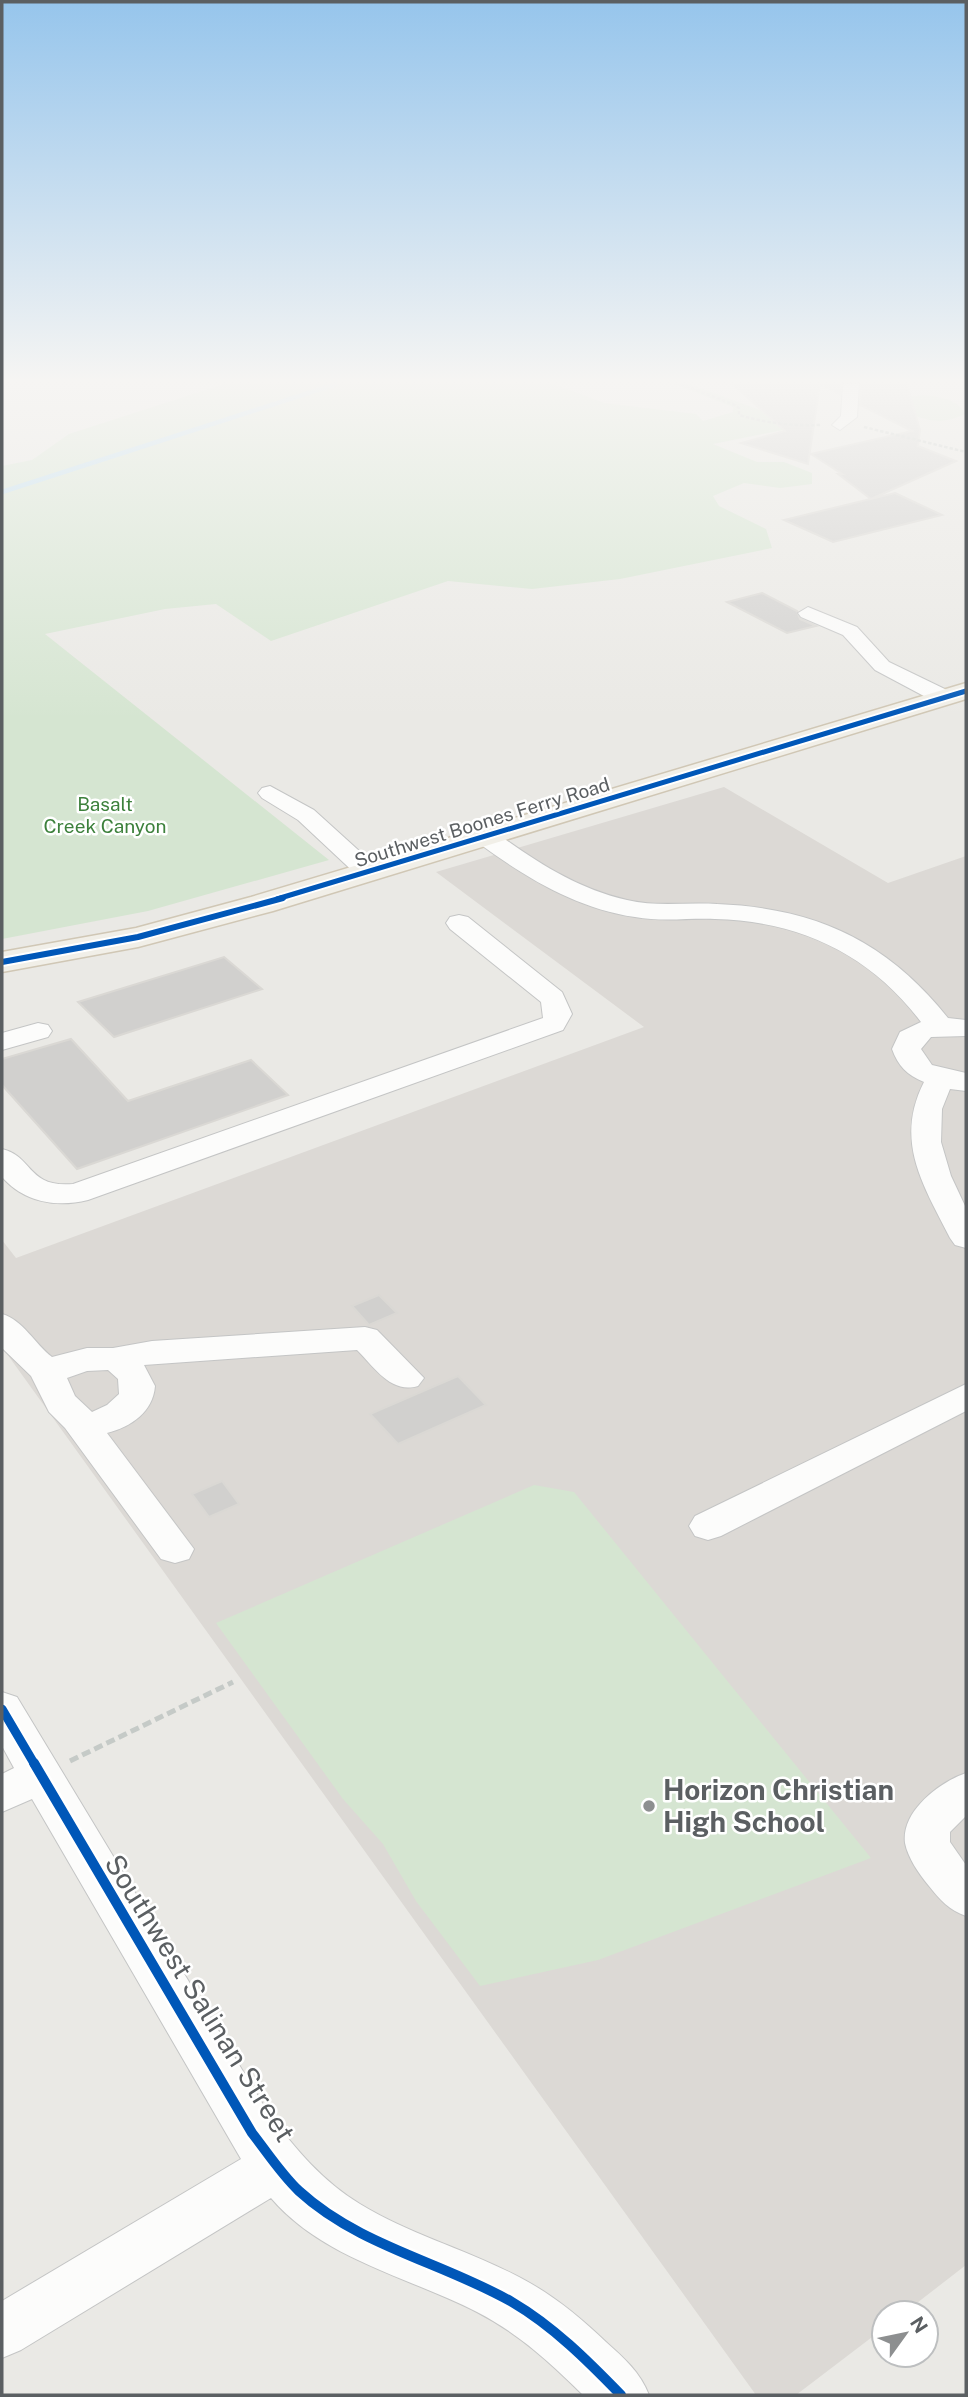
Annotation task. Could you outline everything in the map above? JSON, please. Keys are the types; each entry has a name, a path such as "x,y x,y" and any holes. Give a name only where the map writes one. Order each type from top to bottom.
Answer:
{"main road":[{"name":"Southwest Boones Ferry Road","path":"2,962 138,937 369,873 956,694"}],"street":[{"path":"807,613 850,631 882,666 956,694"},
{"path":"270,793 306,815 369,873"},
{"path":"486,837 550,882 583,897 625,908 726,912 765,917 802,925 840,938 875,956 953,1027"},
{"path":"8,1176 49,1193 76,1194 549,1027 557,1021 559,1016 552,998 459,923"},
{"path":"953,1027 912,1036 905,1044 905,1054 923,1072 953,1080 927,1109 925,1133 931,1161 966,1238"},
{"path":"2,1042 38,1031"},
{"path":"2,1325 47,1373 56,1396 79,1422 175,1549"},
{"path":"47,1373 66,1363 113,1360 152,1352 365,1338 406,1378"},
{"path":"79,1422 93,1425 111,1420 128,1410 137,1398 137,1385 128,1367 113,1360"},
{"path":"708,1527 966,1396"},
{"name":"Southwest Salinan Street","path":"2,1709 21,1785 252,2133 299,2191 358,2232 426,2265 494,2292 564,2336 621,2395"},
{"path":"966,1791 944,1807 929,1823 926,1842 934,1860 966,1896"},
{"path":"2,2330 278,2165"}],"path":[{"path":"21,1785 233,1682"}],"shaded area":[{"name":"Horizon Christian High School","path":"724,787 888,883 966,856 966,2265 922,2299 870,2299 870,2339 796,2395 756,2395 2,1347 2,1240 16,1258 644,1027 436,872"}],"green space":[{"name":"Basalt Creek Canyon","path":"2,496 713,496 719,506 766,529 772,548 620,579 532,589 448,581 271,641 216,604 165,609 45,634 329,860 148,911 2,939"},
{"path":"534,1485 574,1492 871,1858 598,1960 480,1986 416,1901 383,1844 343,1799 216,1623"}],"building":[{"path":"883,496 901,496 942,515 833,542 784,520"},
{"path":"762,593 797,611 800,619 816,626 787,633 727,602"},
{"path":"224,957 262,989 114,1037 78,1002"},
{"path":"71,1039 128,1101 251,1060 288,1095 77,1169 2,1085 2,1059"},
{"path":"379,1295 397,1313 369,1325 352,1306"},
{"path":"458,1376 486,1405 398,1444 370,1414"},
{"path":"222,1481 239,1504 209,1517 192,1494"}],"cycle path":[{"path":"2,962 138,937 262,904 966,691"},
{"path":"2,1709 252,2133 299,2191 320,2208 367,2236 512,2302 546,2325 577,2351 621,2395"}],"place":[{"name":"Horizon Christian High School","path":"649,1806"}]}
